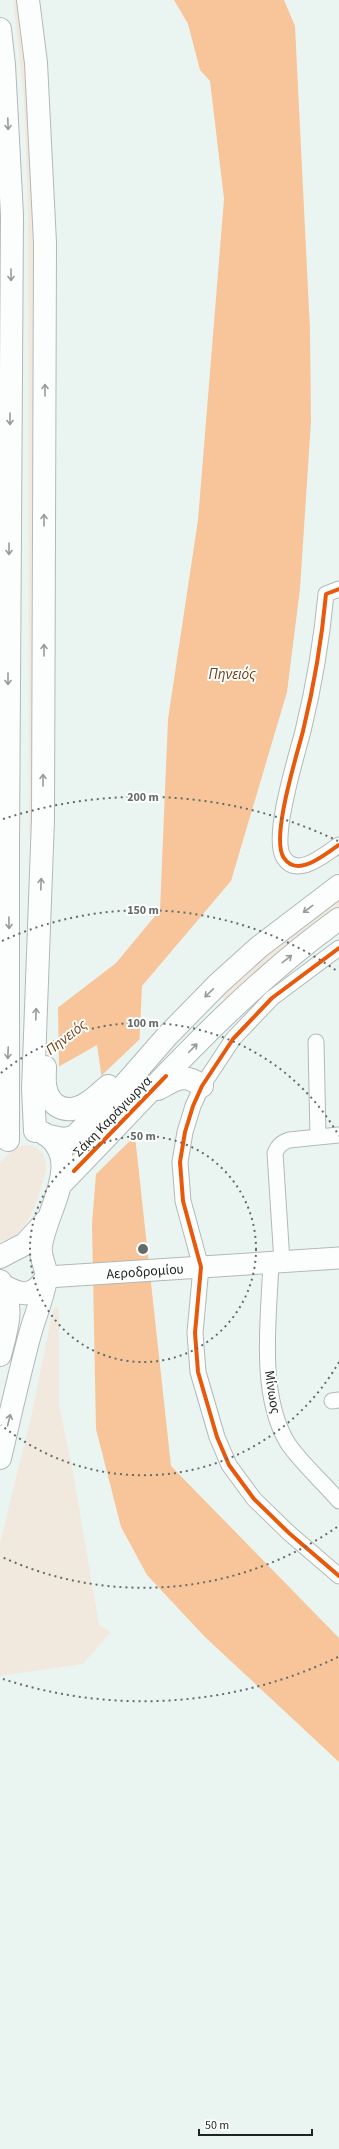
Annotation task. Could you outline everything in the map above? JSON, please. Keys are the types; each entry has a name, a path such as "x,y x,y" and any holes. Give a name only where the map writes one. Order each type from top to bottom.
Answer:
{"main road":[{"path":"28,0 36,70 45,243 43,819 35,1039 42,1134"},
{"path":"0,29 5,73 12,215 8,842 9,1026 8,1106 4,1143"},
{"name":"Σάκη Καράγιωργα","path":"42,1134 63,1139 74,1137 112,1099 168,1034 218,984 259,947 339,886"},
{"name":"Σάκη Καράγιωργα","path":"67,1178 146,1097 166,1080 239,1000 278,966 339,919"},
{"path":"39,1092 59,1106 69,1110 74,1109 92,1100 120,1075 141,1065"},
{"path":"166,1080 186,1078 194,1080 202,1086"},
{"path":"0,1458 30,1334 47,1277 40,1251 49,1217 67,1178 61,1155 56,1144 42,1134 24,1133 4,1143"},
{"path":"0,1257 25,1244 49,1217"},
{"name":"Αεροδρομίου","path":"47,1277 339,1258"},
{"path":"1,1283 18,1293 28,1293 35,1291 47,1277"},
{"path":"0,1355 6,1329 9,1305 1,1283"}],"street":[{"path":"339,589 326,594 303,731 287,789 280,848 283,858 290,864 299,866 310,864 339,844"},
{"path":"339,948 291,982 257,1011 233,1039 202,1086 184,1132 180,1162 183,1201 199,1267 196,1315 196,1358 202,1389 217,1437 229,1465 244,1486 270,1516 339,1576"},
{"path":"316,1042 318,1137 339,1135"},
{"name":"Μίνωος","path":"318,1137 282,1142 275,1153 276,1262 268,1359 273,1404 278,1424 287,1442 339,1501"}],"shaded area":[{"path":"13,0 21,0 35,156 35,827 29,831 28,212 24,98"},
{"path":"339,899 339,907 306,931 226,1000 220,995 262,958"},
{"path":"25,1145 35,1147 42,1153 46,1171 36,1203 25,1225 10,1239 0,1241 0,1162 14,1148"},
{"path":"56,1306 59,1310 59,1404 74,1477 99,1625 111,1632 83,1664 0,1676 0,1543 31,1417 52,1314"}],"water":[{"name":"Πηνειός","path":"174,0 284,0 295,26 310,330 311,421 300,589 287,692 231,881 142,986 135,1136 171,1466 339,1638 339,1762 205,1637 147,1575 121,1527 96,1429 92,1224 103,1086 97,1045 0,1100 0,1052 116,963 160,910 168,719 198,520 224,199 210,81 200,70 188,24"}],"pier":[{"path":"58,1005 59,1069 1,1102 0,1049"},
{"path":"142,1037 137,1134 94,1176 101,1086 100,1077"}],"cycle path":[{"path":"339,589 326,594 314,681 307,715 286,796 280,834 281,848 284,858 290,864 297,866 312,862 339,845"},
{"path":"339,948 272,998 233,1039 202,1086 193,1106 185,1132 180,1162 183,1201 201,1267 195,1333 198,1372 217,1437 229,1465 254,1499 289,1533 339,1576"},
{"path":"74,1171 166,1076"}]}
